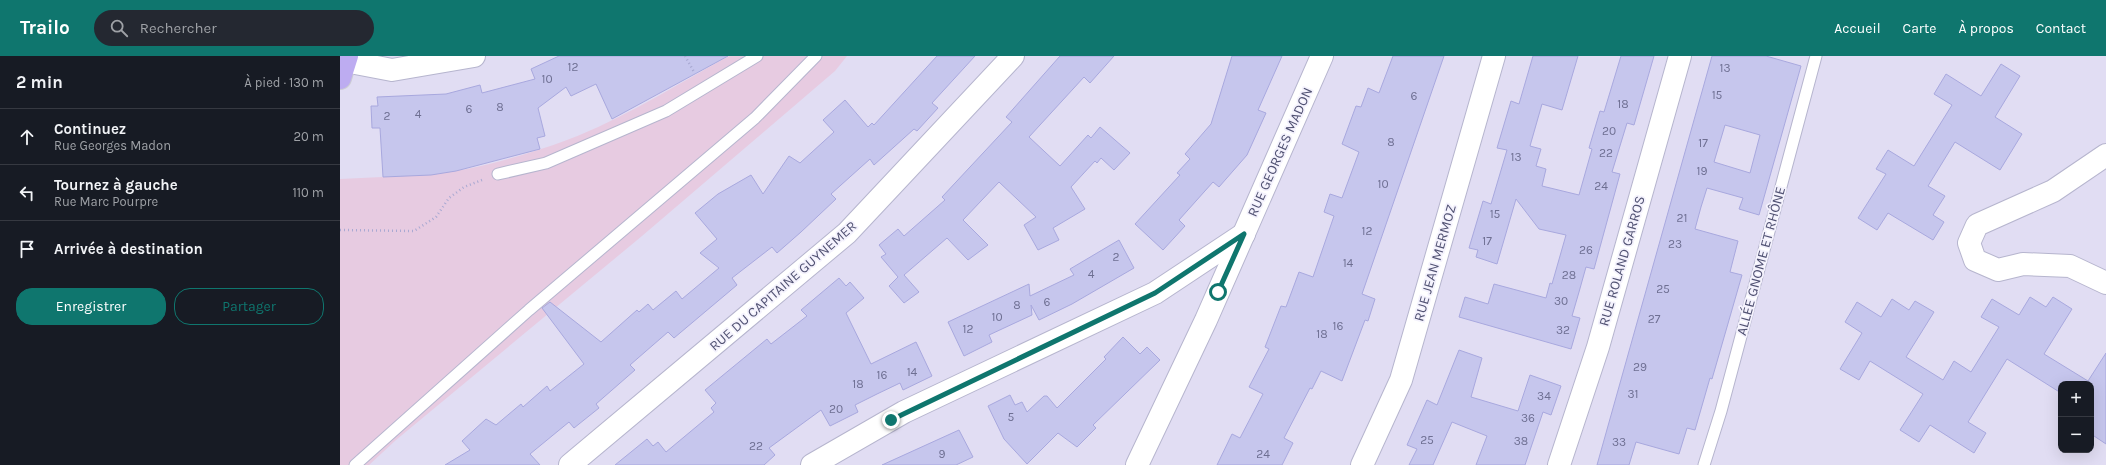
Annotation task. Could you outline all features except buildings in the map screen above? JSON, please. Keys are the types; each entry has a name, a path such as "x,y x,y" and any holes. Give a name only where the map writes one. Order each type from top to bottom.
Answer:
{"street":[{"path":"343,64 392,70 474,56"},
{"name":"RUE DU CAPITAINE GUYNEMER","path":"570,465 847,233 1013,56"},
{"name":"RUE GEORGES MADON","path":"1137,465 1206,320 1322,56"},
{"name":"RUE JEAN MERMOZ","path":"1362,465 1401,380 1494,56"},
{"name":"RUE ROLAND GARROS","path":"1559,465 1598,347 1680,56"},
{"path":"2106,155 2053,191 1977,225 1969,243 1975,260 1998,270 2023,264 2070,266 2106,283"},
{"path":"812,465 904,412 1155,293 1244,234"}],"lane":[{"path":"498,174 546,163 666,111 757,56"},
{"path":"355,465 529,310 756,118 816,56"},
{"name":"ALLÉE GNOME ET RHÔNE","path":"1704,465 1721,411 1816,56"}],"path":[{"path":"340,230 414,231 436,218 449,198 464,187 498,174"}],"shaded area":[{"path":"340,56 2106,56 2106,465 340,465"},
{"path":"729,56 847,56 835,71 642,236 396,440 369,465 340,465 340,179 404,176 467,169 530,153 588,132 629,112"}],"route":[{"path":"891,420 904,412 1155,293 1244,234 1218,292"}]}
